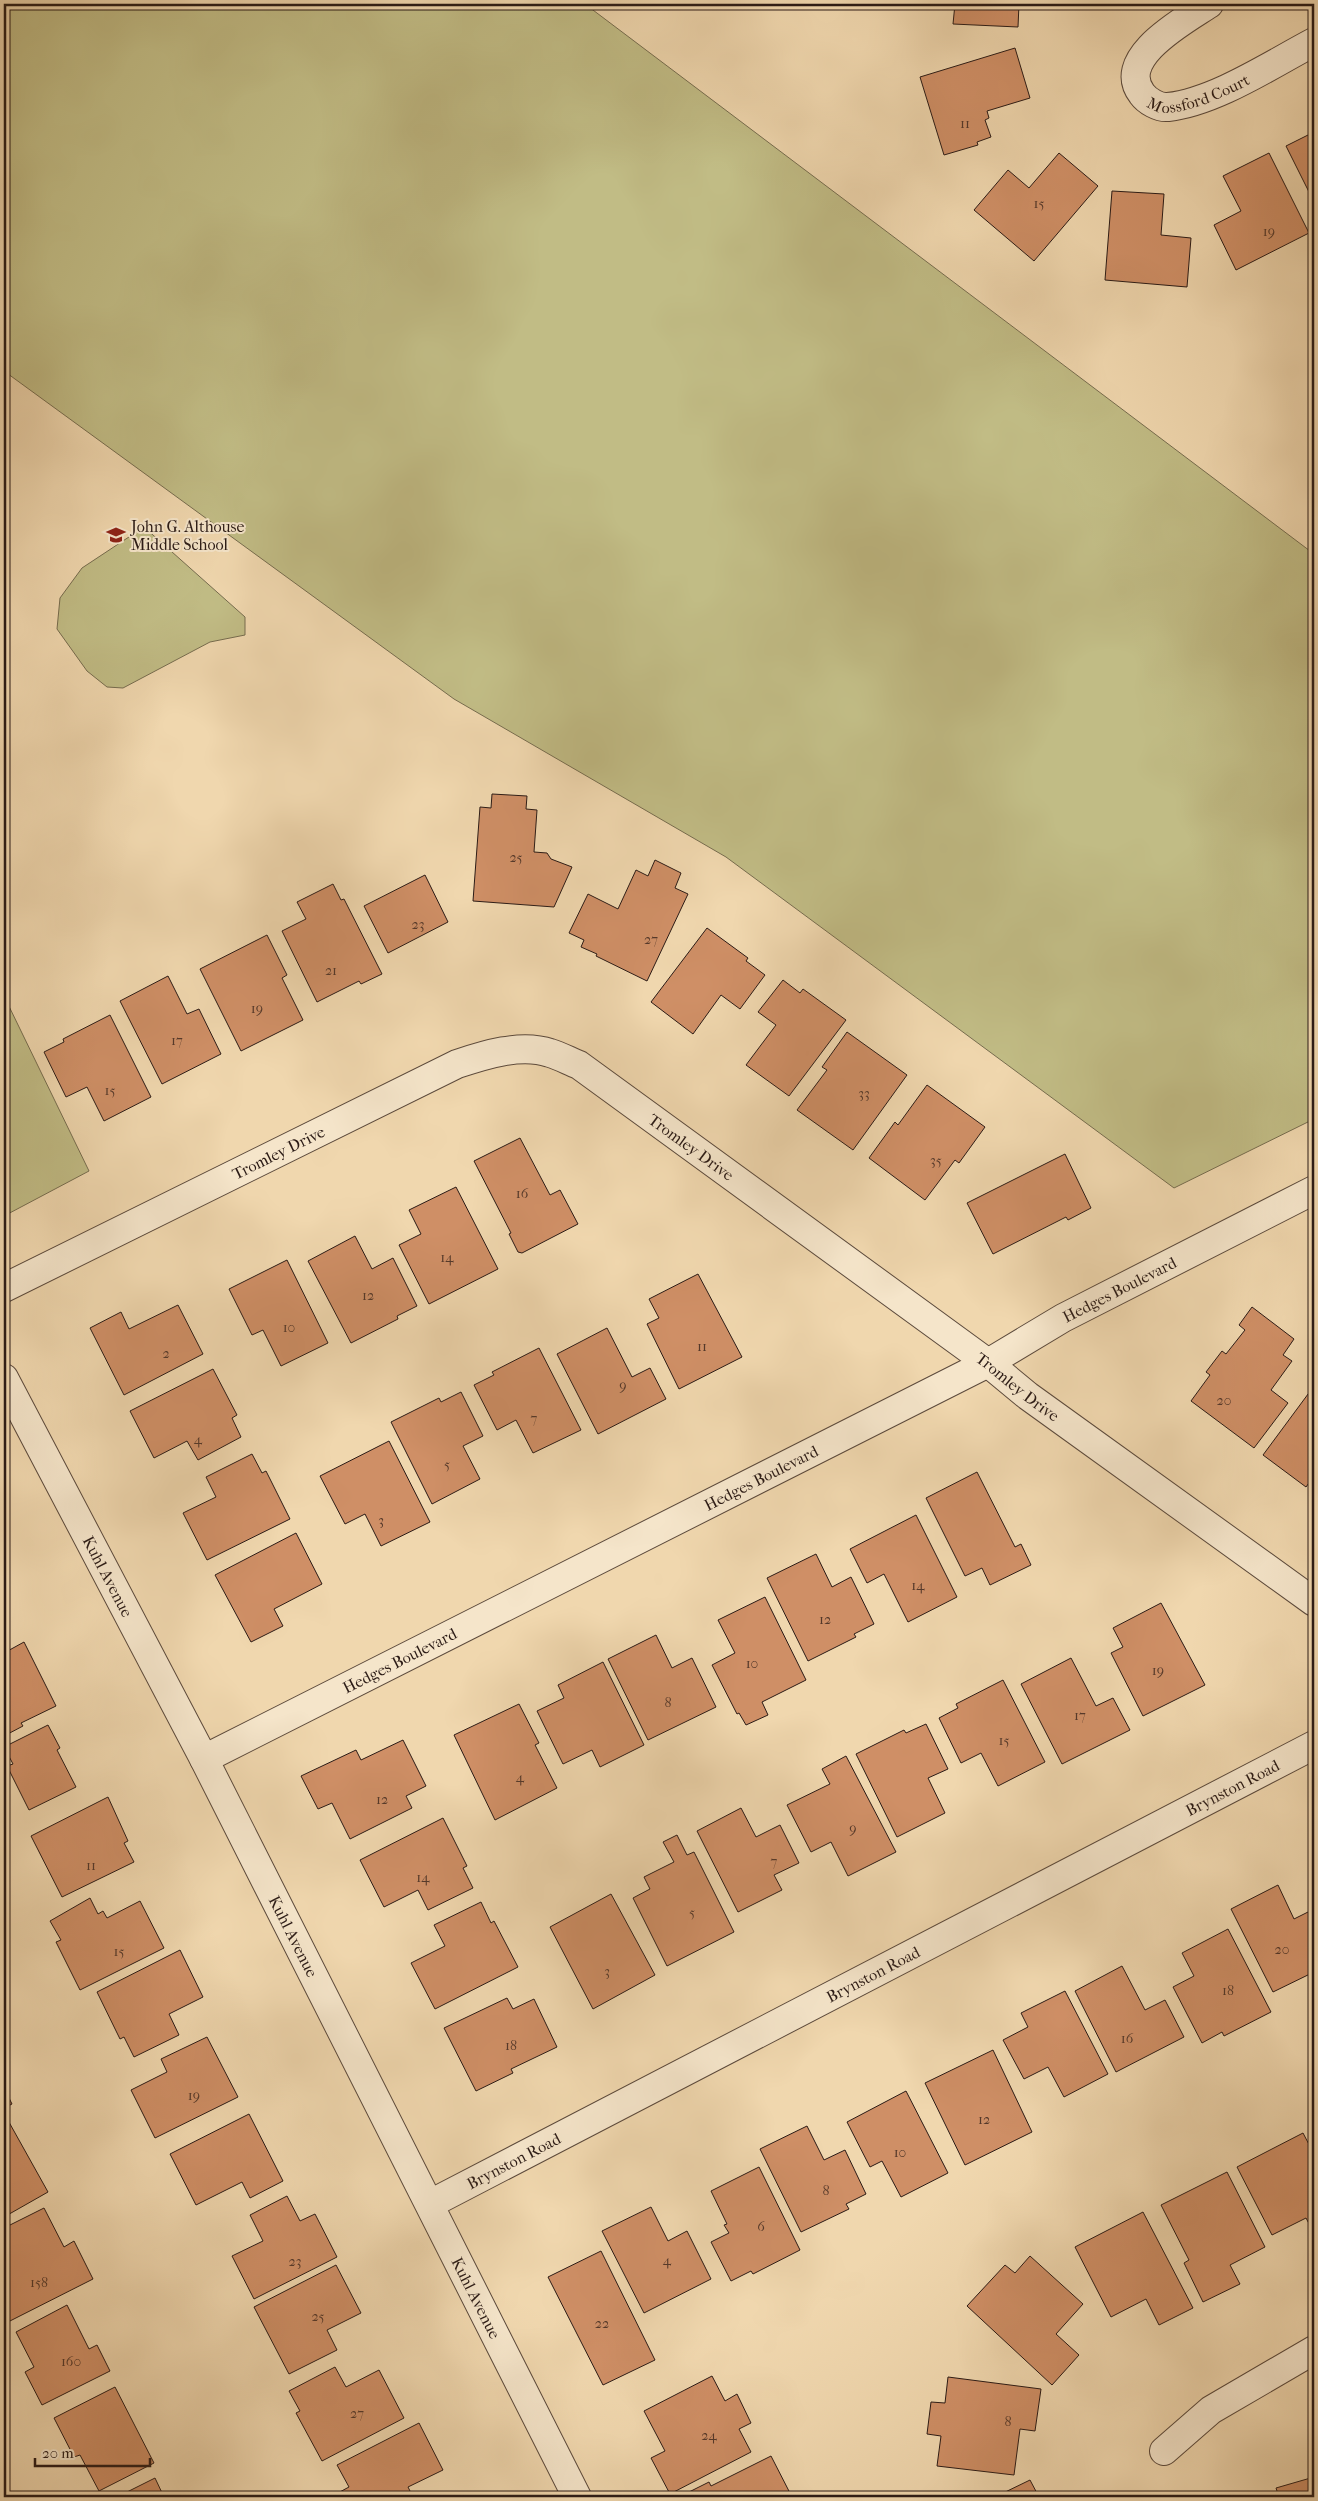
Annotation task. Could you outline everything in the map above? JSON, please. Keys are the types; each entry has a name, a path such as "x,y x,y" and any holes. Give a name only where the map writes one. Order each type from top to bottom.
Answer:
{"street":[{"name":"Mossford Court","path":"1209,4 1176,25 1139,60 1136,71 1137,83 1142,94 1152,103 1165,107 1213,94 1314,42"},
{"name":"Tromley Drive","path":"4,1288 457,1064 484,1055 518,1050 548,1052 579,1065 988,1363 1028,1396 1314,1602"},
{"name":"Hedges Boulevard","path":"204,1759 988,1363 1063,1318 1314,1190"},
{"name":"Kuhl Avenue","path":"4,1378 204,1759 577,2497"},
{"name":"Brynston Road","path":"430,2204 1314,1745"},
{"path":"1164,2451 1211,2410 1314,2350"}],"shaded area":[{"path":"4,4 585,4 1314,554 1314,1119 1174,1188 726,857 454,699 4,371"},
{"path":"144,527 245,617 245,635 210,642 123,688 107,687 87,671 57,629 60,598 82,568"},
{"path":"4,996 89,1171 4,1216"}],"building":[{"path":"955,4 1019,4 1018,27 953,24"},
{"path":"1015,48 1030,98 987,111 989,118 985,120 991,137 977,142 978,145 944,155 920,77"},
{"path":"1314,132 1314,202 1286,146"},
{"path":"1059,153 1098,186 1034,261 974,210 1008,170 1029,188"},
{"path":"1269,153 1309,233 1236,270 1214,225 1241,211 1223,176"},
{"path":"1112,191 1164,194 1161,235 1191,238 1187,287 1105,280"},
{"path":"492,794 527,796 526,809 537,810 534,852 547,853 551,859 572,867 554,907 473,901 480,807 491,808"},
{"path":"655,860 681,873 675,888 688,894 647,981 581,947 584,940 569,933 588,894 618,909 636,870 648,876"},
{"path":"425,875 448,922 388,953 364,906"},
{"path":"333,884 341,900 344,899 382,974 361,984 359,981 317,1002 282,931 306,919 297,902"},
{"path":"707,928 748,958 746,961 765,975 740,1009 721,995 693,1034 651,1002"},
{"path":"267,935 287,975 282,978 303,1020 241,1051 200,969"},
{"path":"168,976 187,1014 199,1009 221,1054 162,1084 120,1001"},
{"path":"783,980 800,993 803,989 846,1020 789,1096 746,1065 776,1025 758,1012"},
{"path":"110,1015 151,1097 104,1121 87,1087 66,1097 44,1052 64,1042 63,1039"},
{"path":"847,1032 907,1075 853,1150 797,1110 827,1070 822,1067"},
{"path":"927,1085 985,1127 959,1163 955,1160 925,1200 869,1158 895,1122 898,1125"},
{"path":"520,1138 550,1195 560,1190 578,1224 522,1253 518,1252 509,1234 511,1233 474,1161"},
{"path":"1065,1154 1091,1208 1068,1220 1066,1217 993,1254 967,1203"},
{"path":"456,1187 498,1269 429,1304 399,1245 421,1234 409,1210"},
{"path":"355,1236 372,1269 393,1258 417,1306 397,1316 398,1319 351,1343 308,1261"},
{"path":"287,1260 328,1343 281,1366 263,1330 252,1335 229,1289"},
{"path":"698,1274 742,1357 679,1389 647,1324 659,1318 649,1299"},
{"path":"178,1305 203,1354 124,1395 90,1328 121,1312 129,1329"},
{"path":"1252,1307 1294,1339 1283,1355 1292,1361 1271,1390 1288,1403 1254,1448 1191,1401 1210,1375 1206,1372 1222,1351 1226,1354 1245,1330 1239,1325"},
{"path":"607,1328 632,1377 650,1368 666,1399 598,1434 557,1354"},
{"path":"539,1348 581,1430 533,1453 516,1420 497,1430 474,1385 494,1375 492,1372"},
{"path":"213,1369 237,1415 232,1418 241,1437 198,1460 187,1441 154,1458 130,1411"},
{"path":"1314,1386 1314,1476 1306,1487 1263,1455"},
{"path":"461,1392 483,1436 463,1446 480,1479 432,1504 391,1422 439,1398 441,1402"},
{"path":"389,1441 430,1522 381,1546 365,1514 345,1524 320,1476"},
{"path":"252,1454 262,1473 266,1471 290,1519 207,1560 183,1513 216,1497 206,1477"},
{"path":"977,1472 1015,1547 1021,1544 1031,1565 990,1585 982,1568 965,1576 926,1498"},
{"path":"916,1515 957,1597 908,1622 884,1574 867,1583 850,1549"},
{"path":"296,1533 322,1584 274,1609 283,1626 251,1642 215,1575"},
{"path":"816,1554 832,1587 851,1577 874,1624 854,1634 856,1637 808,1661 767,1578"},
{"path":"765,1597 806,1680 762,1702 768,1715 746,1725 739,1713 737,1714 712,1665 735,1653 718,1620"},
{"path":"1161,1603 1205,1685 1143,1716 1111,1653 1123,1647 1113,1628"},
{"path":"656,1635 672,1668 692,1658 716,1707 648,1740 608,1659"},
{"path":"24,1642 56,1706 21,1723 23,1726 4,1736 4,1653"},
{"path":"1071,1658 1096,1706 1113,1698 1130,1730 1062,1764 1021,1684"},
{"path":"603,1662 644,1745 600,1767 592,1750 563,1764 537,1711 564,1698 558,1685"},
{"path":"1003,1680 1045,1762 998,1786 981,1753 961,1763 939,1718 958,1708 956,1704"},
{"path":"519,1704 539,1743 535,1745 557,1788 495,1820 454,1735"},
{"path":"926,1724 948,1769 928,1778 945,1813 897,1837 856,1754 904,1730 906,1733"},
{"path":"48,1725 60,1748 57,1750 76,1787 29,1810 7,1766 13,1764 4,1747"},
{"path":"403,1740 426,1786 406,1796 412,1808 350,1839 332,1803 318,1809 301,1776 356,1750 361,1760"},
{"path":"846,1756 896,1852 848,1876 831,1842 811,1852 787,1805 830,1784 822,1769"},
{"path":"108,1797 128,1841 124,1843 134,1862 62,1897 31,1836"},
{"path":"741,1808 756,1837 780,1825 799,1863 774,1875 782,1890 738,1912 697,1831"},
{"path":"443,1818 467,1866 463,1868 473,1888 428,1910 418,1890 384,1907 360,1860"},
{"path":"677,1835 687,1855 694,1852 734,1932 667,1966 633,1898 650,1889 644,1877 674,1862 663,1842"},
{"path":"1278,1885 1294,1919 1314,1909 1314,1972 1273,1992 1231,1909"},
{"path":"611,1894 655,1975 593,2009 550,1927"},
{"path":"90,1898 98,1914 103,1911 107,1918 140,1901 164,1948 80,1990 56,1942 61,1940 50,1921"},
{"path":"481,1902 491,1923 494,1921 518,1967 435,2009 411,1963 445,1946 434,1925"},
{"path":"1228,1929 1271,2012 1224,2036 1222,2032 1202,2043 1173,1987 1194,1976 1182,1953"},
{"path":"180,1950 203,1997 169,2014 179,2035 134,2057 124,2037 120,2039 97,1992"},
{"path":"1122,1966 1145,2010 1165,2000 1184,2037 1116,2072 1075,1991"},
{"path":"1065,1991 1108,2074 1064,2097 1048,2067 1024,2079 1003,2040 1028,2027 1021,2013"},
{"path":"507,1998 513,2009 534,1999 557,2047 511,2069 513,2073 476,2091 444,2028"},
{"path":"207,2037 238,2097 155,2138 131,2090 167,2072 161,2059"},
{"path":"993,2050 1032,2132 965,2165 925,2083"},
{"path":"4,2088 12,2104 4,2108"},
{"path":"906,2091 948,2173 901,2197 882,2161 870,2167 847,2122"},
{"path":"249,2114 283,2181 250,2198 242,2182 196,2205 170,2154"},
{"path":"4,2116 48,2192 4,2217"},
{"path":"807,2126 824,2160 845,2150 866,2194 846,2204 849,2209 801,2232 760,2149"},
{"path":"1303,2133 1314,2154 1314,2233 1306,2218 1272,2235 1237,2167"},
{"path":"759,2167 800,2250 753,2274 751,2271 731,2281 711,2242 729,2233 724,2225 727,2224 711,2191"},
{"path":"1227,2172 1265,2247 1230,2265 1240,2284 1203,2302 1184,2263 1189,2260 1161,2205"},
{"path":"287,2196 300,2221 315,2214 337,2257 254,2299 232,2256 263,2241 250,2215"},
{"path":"651,2207 668,2241 687,2231 711,2279 644,2313 602,2231"},
{"path":"44,2208 64,2247 74,2241 93,2279 4,2324 4,2228"},
{"path":"1143,2212 1193,2308 1159,2325 1146,2299 1111,2317 1075,2247"},
{"path":"601,2251 655,2360 603,2385 548,2277"},
{"path":"1030,2256 1083,2304 1056,2334 1079,2355 1052,2385 967,2306 1005,2265 1015,2273"},
{"path":"336,2265 361,2313 327,2330 337,2350 289,2374 254,2307"},
{"path":"67,2305 89,2349 97,2345 110,2371 42,2405 25,2372 34,2367 16,2332"},
{"path":"335,2367 346,2387 379,2370 404,2418 322,2461 296,2413 300,2411 289,2391"},
{"path":"712,2376 725,2401 737,2394 751,2423 739,2429 751,2452 670,2494 651,2458 665,2451 644,2411"},
{"path":"948,2377 1041,2389 1035,2431 1020,2429 1014,2475 937,2466 941,2436 927,2434 931,2402 945,2403"},
{"path":"115,2387 154,2463 99,2491 80,2455 74,2457 54,2418"},
{"path":"419,2423 443,2470 408,2487 413,2497 338,2497 336,2494 349,2487 337,2465"},
{"path":"771,2456 792,2497 679,2497 709,2482 711,2486"},
{"path":"1314,2477 1314,2497 1279,2497 1276,2488"},
{"path":"155,2478 164,2497 117,2497"},
{"path":"1030,2480 1039,2497 995,2497"}],"place":[{"name":"John G. Althouse Middle School","path":"116,535"}]}
